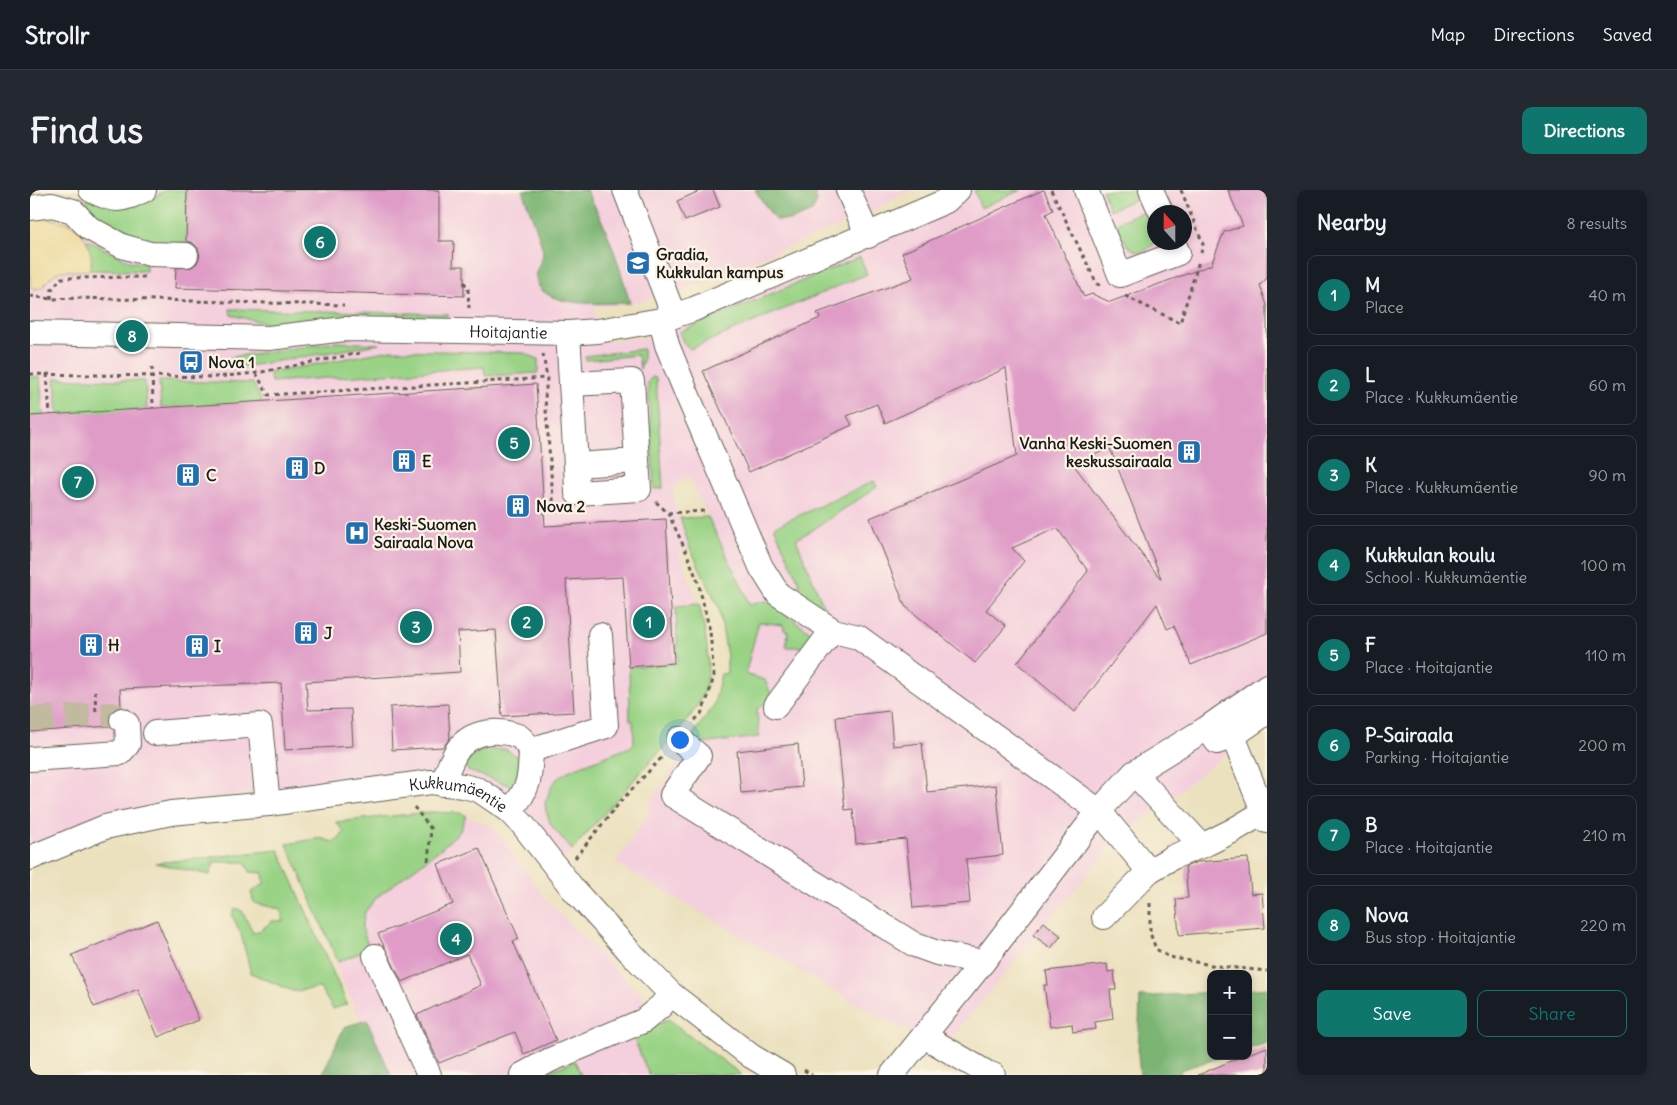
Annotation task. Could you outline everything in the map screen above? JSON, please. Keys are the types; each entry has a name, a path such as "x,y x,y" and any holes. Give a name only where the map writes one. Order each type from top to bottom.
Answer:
{"street":[{"path":"92,190 102,196 119,200 144,190"},
{"path":"625,190 667,318 667,344 761,567 778,594 834,631 858,637 1099,811 1149,871"},
{"path":"848,190 868,236"},
{"name":"Hoitajantie","path":"30,333 268,338 346,329 570,342 598,331 667,318 704,305 946,201 958,190"},
{"path":"1086,190 1120,274 1178,253 1177,250"},
{"path":"1151,190 1158,205"},
{"path":"48,201 73,211 89,228 122,246 150,254 186,255"},
{"path":"570,342 571,384 576,465 637,461 632,381 571,384"},
{"path":"776,706 825,640 834,631"},
{"path":"531,750 606,726 600,635"},
{"path":"892,1075 983,962 1099,811 1134,773 1207,728 1267,686"},
{"path":"1207,728 1217,742 1233,736 1267,712"},
{"path":"30,759 120,753 128,744 127,724 122,720"},
{"path":"155,733 260,725 268,804"},
{"path":"443,784 455,754 467,740 482,732 495,731 519,736 531,750 530,777 523,796 510,810"},
{"path":"1104,917 1149,871 1173,857 1265,817 1233,736"},
{"path":"679,739 699,756 672,795 915,945 937,953 983,962"},
{"path":"1134,773 1202,846"},
{"name":"Kukkumäentie","path":"30,858 105,827 172,813 268,804 431,782 479,790 510,810 573,889 671,994 752,1056 783,1075"},
{"path":"375,956 429,1075"},
{"path":"522,1075 550,1060 643,1021 661,1006 671,994"},
{"path":"924,1036 993,1075"}],"path":[{"path":"1051,190 1098,284 1105,287"},
{"path":"1119,293 1180,323 1197,271 1202,244 1181,190"},
{"path":"51,299 52,289 61,278 156,277"},
{"path":"464,282 468,289 468,308 478,308"},
{"path":"30,296 51,299 79,298 351,306"},
{"path":"544,511 554,510 545,398 547,378 542,349 570,342"},
{"path":"30,374 216,377 256,373 361,352"},
{"path":"152,367 153,408"},
{"path":"256,373 268,395 547,378"},
{"path":"47,374 50,415"},
{"path":"562,874 621,802 701,714 714,676 710,631 698,582 668,513 652,498"},
{"path":"668,513 704,511"},
{"path":"95,691 96,715"},
{"path":"412,804 431,829 428,862"},
{"path":"1149,871 1150,933 1156,949 1169,957 1218,966 1267,971"}],"shaded area":[{"path":"93,190 910,190 867,214 679,292 617,306 594,306 600,342 652,337 952,211 973,190 1267,190 1267,721 1116,841 944,1047 880,1017 616,863 647,815 652,799 677,766 700,744 757,710 765,680 748,675 746,671 759,622 749,605 688,475 673,488 674,503 690,548 678,551 699,604 705,627 707,681 697,706 676,733 565,859 534,821 502,790 464,775 379,779 152,804 125,810 30,848 30,287 35,289 43,287 54,273 66,270 81,271 77,228 87,199"},
{"path":"460,813 492,826 548,902 662,1016 742,1075 384,1075 335,963 337,962 318,915"}],"green space":[{"path":"165,190 187,190 186,243 160,243 129,236 92,216 85,206 87,199 136,206 154,198"},
{"path":"522,190 586,190 612,245 630,303 578,303 552,297 542,291 536,277 543,256 543,250"},
{"path":"755,190 814,190 817,201 812,212 792,220 775,220"},
{"path":"974,190 1021,190 981,208"},
{"path":"1102,190 1141,190 1143,196 1110,210"},
{"path":"1147,210 1147,249 1141,252 1131,248 1126,243 1116,223"},
{"path":"87,240 129,261 146,264 146,271 89,270 92,262"},
{"path":"860,257 867,274 690,349 683,342 679,332"},
{"path":"230,309 449,314 441,320 277,328 265,323 231,315"},
{"path":"336,342 379,344 231,369 231,357"},
{"path":"643,349 643,361 640,369 638,355 586,360 585,356"},
{"path":"391,350 524,353 538,359 538,373 485,376 484,367 271,382 270,373"},
{"path":"30,377 40,377 43,416 30,416"},
{"path":"652,377 656,378 663,488 654,489 648,382"},
{"path":"55,378 145,381 147,409 58,415"},
{"path":"159,381 253,383 262,402 161,408"},
{"path":"874,481 877,487 796,539 828,617 786,591 800,584 774,527"},
{"path":"708,517 749,605 765,601 772,604 816,636 811,647 786,647 788,632 784,630 783,625 759,622 746,671 748,675 765,680 772,696 757,710 759,737 700,744 692,736 714,705 721,674 727,673 727,656 719,608 690,548 680,518"},
{"path":"699,604 706,642 708,671 704,692 698,704 681,728 572,850 551,825 546,811 545,803 552,785 568,771 630,747 634,743 633,721 630,720 629,667 678,663 676,606"},
{"path":"505,749 518,757 521,767 514,787 468,771 464,763 477,753 487,750"},
{"path":"430,812 466,815 460,831 439,850 377,897 365,912 362,927 369,949 338,962 287,844 320,838 333,842 339,839 344,832 336,822"},
{"path":"279,850 347,1004 333,1009 320,988 293,991 251,973 241,934 232,915 235,908 242,911 253,933 261,930 272,921 284,921 280,909 254,903 251,892 264,884 263,873 250,872 245,862 214,862 210,875 155,863"},
{"path":"1267,988 1267,1043 1252,1048 1252,1015 1252,990"},
{"path":"1207,992 1207,1060 1212,1060 1180,1070 1181,1075 1140,1075 1138,1054 1140,997"},
{"path":"367,1020 391,1075 322,1075 344,1027"},
{"path":"668,1020 742,1075 649,1075 632,1035"},
{"path":"575,1061 581,1075 539,1075"}],"sand":[{"path":"44,218 67,223 79,230 87,242 91,254 91,263 89,270 58,272 43,287 35,289 30,287 30,220"}],"building":[{"path":"187,190 439,190 439,241 454,241 453,266 464,266 464,296 175,288 176,268 192,267 197,263 200,256 198,248 193,243 186,241"},
{"path":"702,190 713,190 720,207 685,221 677,201"},
{"name":"Vanha Keski-Suomen keskussairaala","path":"1044,190 1053,210 1046,214 1084,297 1092,294 1110,302 1211,265 1224,232 1243,226 1228,190 1267,190 1267,278 1260,285 1267,305 1267,633 1191,665 1174,626 1167,629 1157,604 1075,712 1017,663 1088,571 1057,528 1012,548 1024,561 986,610 1006,626 975,663 905,606 870,518 1017,456 1006,368 885,423 877,404 847,416 852,425 749,472 703,371 820,318 817,313 913,278 902,253","holes":["1110,448 1160,578 1073,464"]},
{"path":"536,384 545,526 666,519 674,663 629,667 623,577 566,580 574,712 502,716 496,630 458,632 460,672 306,682 308,710 351,709 353,746 285,750 281,683 120,689 121,707 117,707 111,712 108,718 110,726 30,732 30,416"},
{"path":"448,704 450,738 443,747 392,750 390,707"},
{"path":"890,711 893,746 922,743 927,792 996,785 1003,855 966,859 970,903 913,908 906,839 856,844 853,809 845,810 836,717"},
{"path":"798,744 802,787 741,793 737,751"},
{"path":"479,848 519,939 513,941 556,1040 524,1054 515,1032 439,1063 417,1015 481,985 467,954 402,982 378,934 453,904 438,864"},
{"path":"1248,858 1251,894 1262,893 1265,928 1179,935 1176,899 1188,898 1185,867 1197,862"},
{"path":"157,920 199,1020 158,1037 138,989 94,1007 72,955"},
{"path":"1044,922 1061,936 1051,948 1033,935"},
{"path":"1107,964 1108,972 1114,971 1116,990 1110,990 1113,1019 1095,1022 1096,1029 1073,1032 1072,1024 1050,1027 1044,985 1048,985 1046,971"},
{"path":"1267,1047 1267,1075 1198,1075 1234,1060 1252,1060 1252,1053"}],"tunnel":[{"path":"30,719 112,714 122,720"}],"place":[{"name":"P-Sairaala","path":"320,242"},
{"name":"Gradia, Kukkulan kampus","path":"638,263"},
{"name":"Nova","path":"132,336"},
{"name":"Nova 1","path":"191,362"},
{"name":"F","path":"514,443"},
{"name":"Vanha Keski-Suomen keskussairaala","path":"1189,452"},
{"name":"E","path":"404,461"},
{"name":"D","path":"297,468"},
{"name":"C","path":"188,475"},
{"name":"B","path":"78,482"},
{"name":"Nova 2","path":"518,506"},
{"name":"Keski-Suomen Sairaala Nova","path":"357,533"},
{"name":"L","path":"527,622"},
{"name":"M","path":"649,622"},
{"name":"K","path":"416,627"},
{"name":"J","path":"306,633"},
{"name":"H","path":"91,645"},
{"name":"I","path":"197,646"},
{"name":"Kukkulan koulu","path":"456,939"}]}
